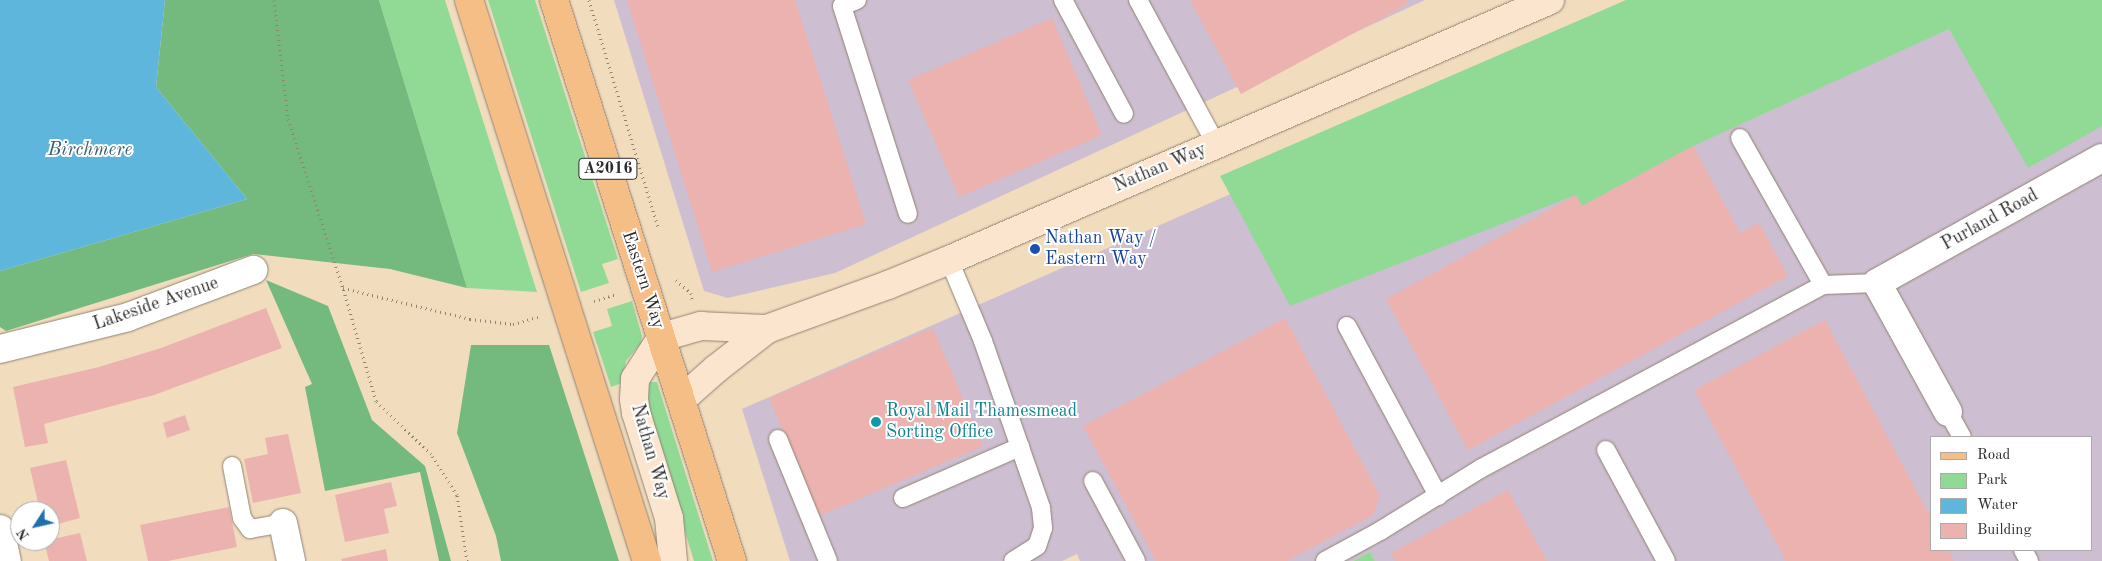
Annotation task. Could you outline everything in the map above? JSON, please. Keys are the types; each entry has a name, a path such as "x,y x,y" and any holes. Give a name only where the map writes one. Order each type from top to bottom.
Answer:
{"main road":[{"path":"469,0 647,561"},
{"name":"Eastern Way","path":"554,0 732,561"}],"street":[{"name":"Nathan Way","path":"681,400 716,369 767,329 888,286 950,260 1550,0"},
{"name":"Purland Road","path":"1877,283 2102,158"},
{"name":"Lakeside Avenue","path":"0,349 128,317 253,270"},
{"path":"1877,283 1948,412"},
{"name":"Nathan Way","path":"673,561 669,518 636,413 634,399 635,380 662,337 701,326 767,329"},
{"path":"283,523 291,561"},
{"path":"0,530 7,561"}],"lane":[{"path":"857,0 842,6 908,214"},
{"path":"1062,0 1124,114"},
{"path":"1138,0 1216,144"},
{"path":"1740,138 1822,285"},
{"path":"950,260 983,341 1041,508 1043,528 1037,546 1013,561"},
{"path":"1325,561 1438,496 1480,469 1822,285 1877,283"},
{"path":"1346,326 1438,496"},
{"path":"1948,412 1961,436"},
{"path":"778,439 828,561"},
{"path":"903,498 1020,447"},
{"path":"1606,450 1666,561"},
{"path":"232,466 242,518 250,529 283,523"},
{"path":"1092,481 1136,561"}],"path":[{"path":"274,0 288,119 343,288 376,401 431,454 457,495 467,561"},
{"path":"589,0 659,223 658,235"},
{"path":"671,272 681,286 690,293 694,303"},
{"path":"596,309 594,301 618,294 616,287"},
{"path":"343,288 470,319 513,324 540,316 543,324"}],"shaded area":[{"path":"614,0 1425,0 835,273 728,298 704,291"},
{"path":"1671,0 2102,0 2102,561 1375,561 1370,552 1353,561 1080,561 1077,554 1062,561 790,561 742,409"}],"green space":[{"path":"165,0 379,0 467,288 390,269 253,254 6,331 0,327 0,271 247,199 156,87"},
{"path":"379,0 445,0 537,292 467,288"},
{"path":"488,0 535,0 618,259 602,264 609,283 581,292"},
{"path":"1626,0 2102,0 2102,126 2028,168 1949,29 1693,146 1582,206 1576,195 1290,306 1220,176"},
{"path":"266,280 328,306 372,420 425,466 451,561 439,561 420,472 325,491 305,387 312,384"},
{"path":"632,301 642,336 641,343 626,361 622,383 611,387 593,332 612,326 607,309"},
{"path":"471,345 549,345 619,561 501,561 496,536 457,433"},
{"path":"650,382 657,382 713,561 694,561 649,416 646,396"},
{"path":"1370,552 1375,561 1353,561"}],"water":[{"name":"Birchmere","path":"0,0 165,0 156,87 247,199 0,271"}],"building":[{"path":"627,0 795,0 866,224 712,272"},
{"path":"1190,0 1406,0 1408,4 1241,94"},
{"path":"1052,18 1102,135 959,197 908,80"},
{"path":"1693,146 1740,233 1759,223 1788,276 1468,450 1386,299 1576,195 1582,206"},
{"path":"266,308 282,348 154,395 44,424 48,443 25,447 13,387 99,367 161,348"},
{"path":"1285,318 1380,496 1373,515 1287,561 1156,561 1083,426"},
{"path":"1825,320 1930,516 1930,551 1949,551 1954,561 1786,561 1694,390"},
{"name":"Royal Mail Thamesmead Sorting Office","path":"933,328 983,446 819,516 769,398"},
{"path":"185,415 190,430 167,438 163,423"},
{"path":"288,434 301,493 253,503 244,459 268,454 265,438"},
{"path":"66,460 80,518 60,523 60,501 38,501 30,468"},
{"path":"391,482 397,506 384,509 389,533 345,542 335,495"},
{"path":"1508,490 1547,561 1395,561 1391,553"},
{"path":"229,507 237,547 168,561 148,561 140,525"},
{"path":"80,533 87,561 49,561 46,551 60,551 60,537"},
{"path":"386,549 388,561 342,561 341,559"}],"place":[{"name":"Nathan Way / Eastern Way","path":"1035,249"},
{"name":"Royal Mail Thamesmead Sorting Office","path":"876,422"}]}
